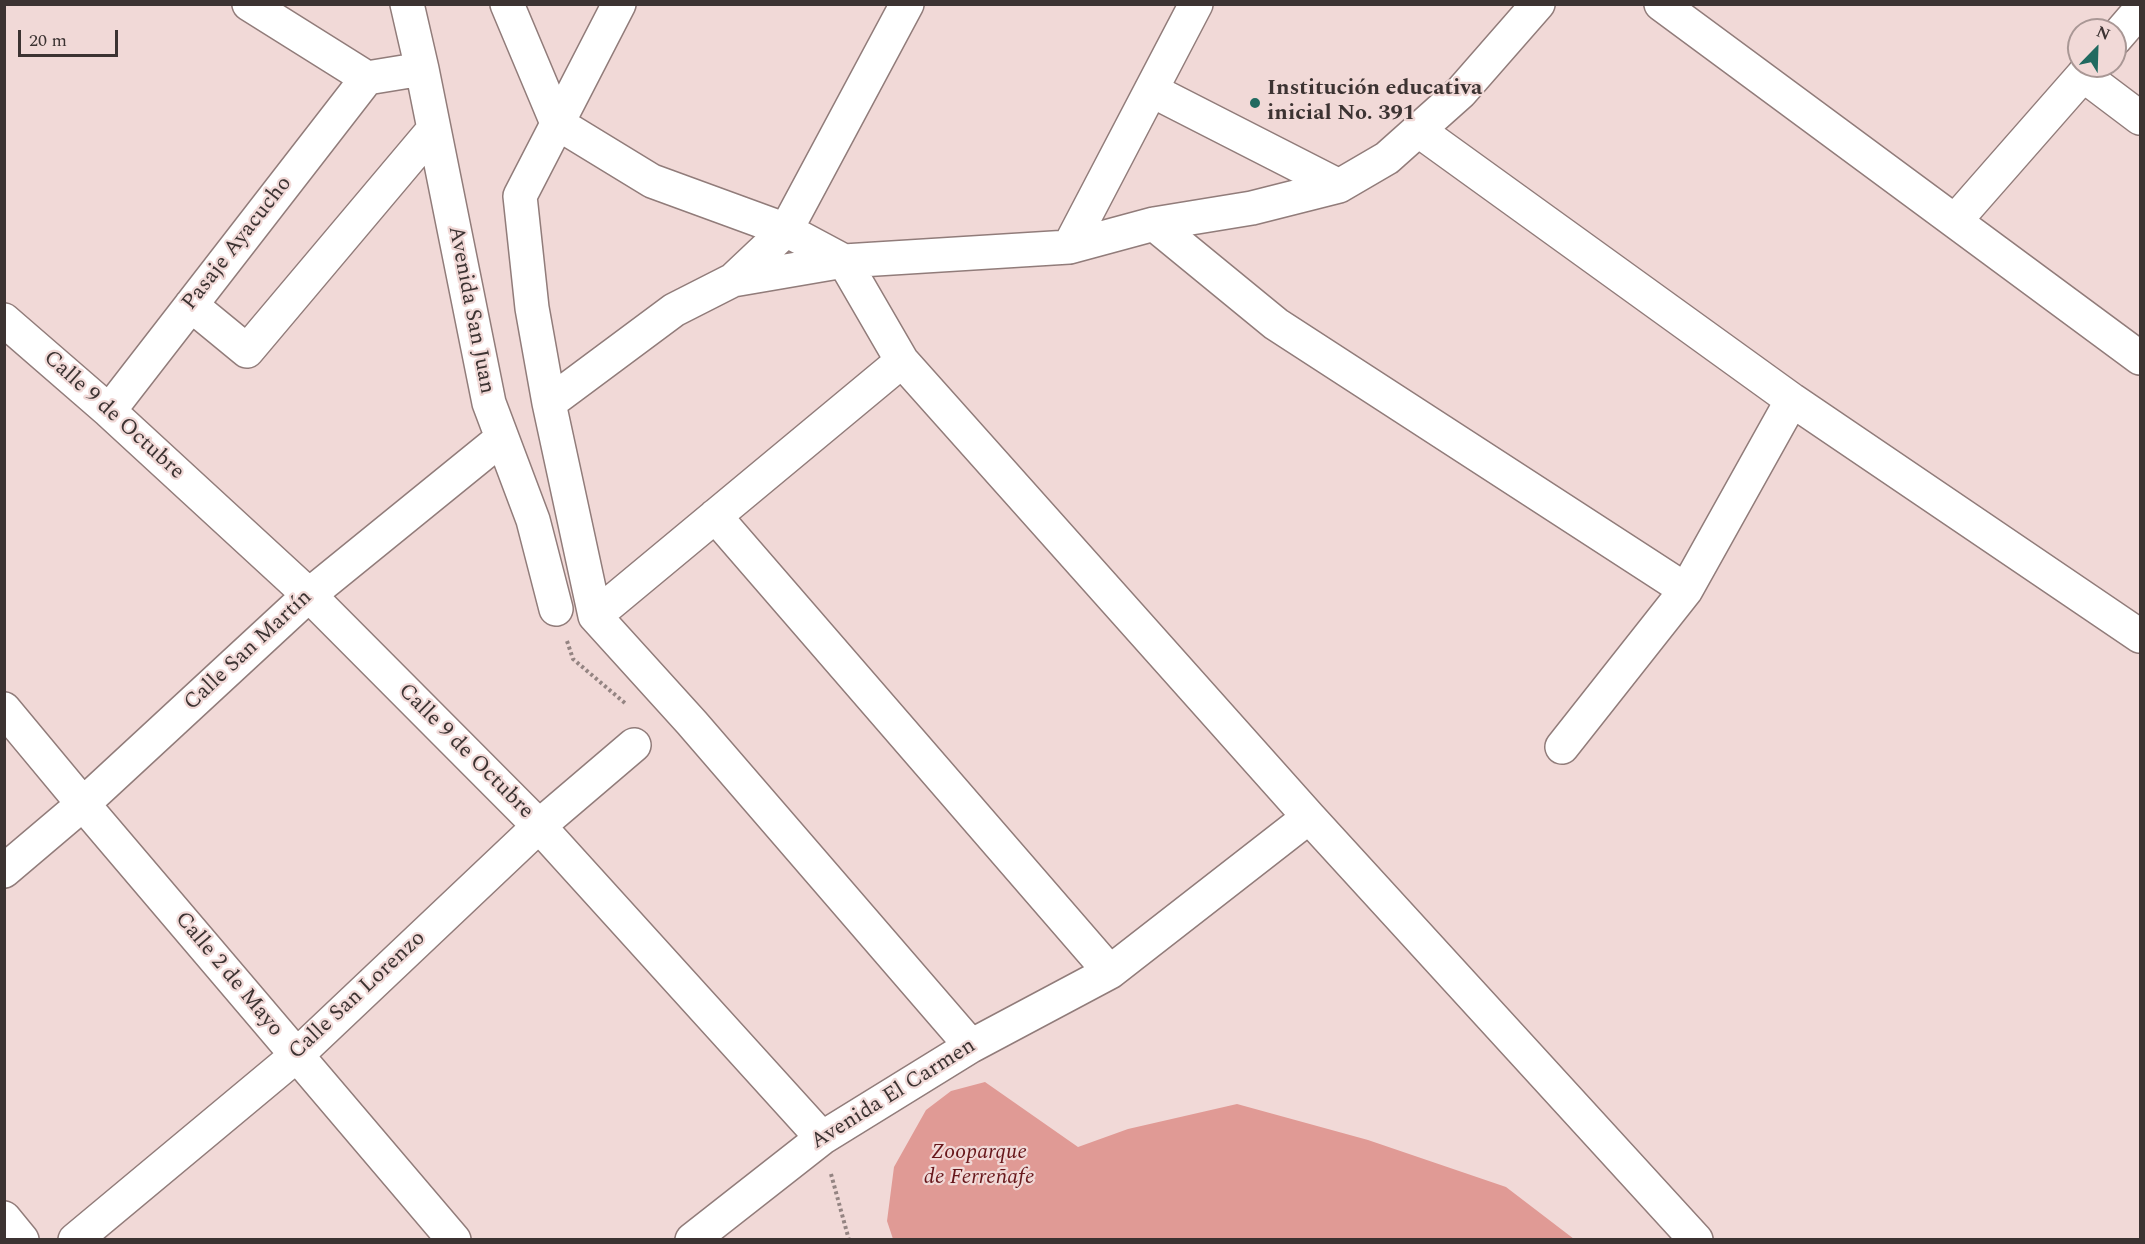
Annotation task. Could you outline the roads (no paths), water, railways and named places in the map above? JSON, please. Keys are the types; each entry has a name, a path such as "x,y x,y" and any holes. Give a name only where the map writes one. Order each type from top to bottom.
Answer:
{"street":[{"path":"249,4 367,78 422,69"},
{"name":"Avenida San Juan","path":"407,4 489,403 533,520 556,609"},
{"path":"507,4 557,123 652,181 786,230 844,261 902,361 1309,817 1696,1239"},
{"path":"619,4 520,196 532,308 549,404 595,616 692,723 971,1046"},
{"path":"1069,247 1196,4"},
{"path":"733,280 844,261 1069,247 1154,224 1252,208 1339,186 1387,158 1461,92 1538,4"},
{"path":"1661,4 2140,358"},
{"path":"549,404 674,310 733,280 786,230 905,5"},
{"path":"2127,25 2140,10"},
{"name":"Pasaje Ayacucho","path":"110,411 367,78"},
{"path":"1955,221 2081,78"},
{"path":"2095,78 2140,118"},
{"path":"1151,90 1339,186"},
{"path":"191,305 248,351 434,129"},
{"path":"1418,130 1792,400 2140,636"},
{"path":"1154,224 1276,324 1686,590"},
{"name":"Calle 9 de Octubre","path":"4,320 110,411 309,595 539,826 822,1138"},
{"path":"595,616 902,361"},
{"path":"1562,747 1686,590 1792,400"},
{"name":"Calle San Martín","path":"4,871 83,804 309,595 501,438"},
{"path":"715,516 1110,972"},
{"name":"Calle 2 de Mayo","path":"4,709 454,1239"},
{"name":"Calle San Lorenzo","path":"75,1239 297,1055 539,826 633,745"},
{"name":"Avenida El Carmen","path":"692,1239 822,1138 971,1046 1110,972 1309,817"},
{"path":"4,1218 22,1239"}],"place":[{"name":"Institución educativa inicial No. 391","path":"1255,103"}],"park label":[{"name":"Zooparque de Ferreñafe","path":"979,1166"}]}
